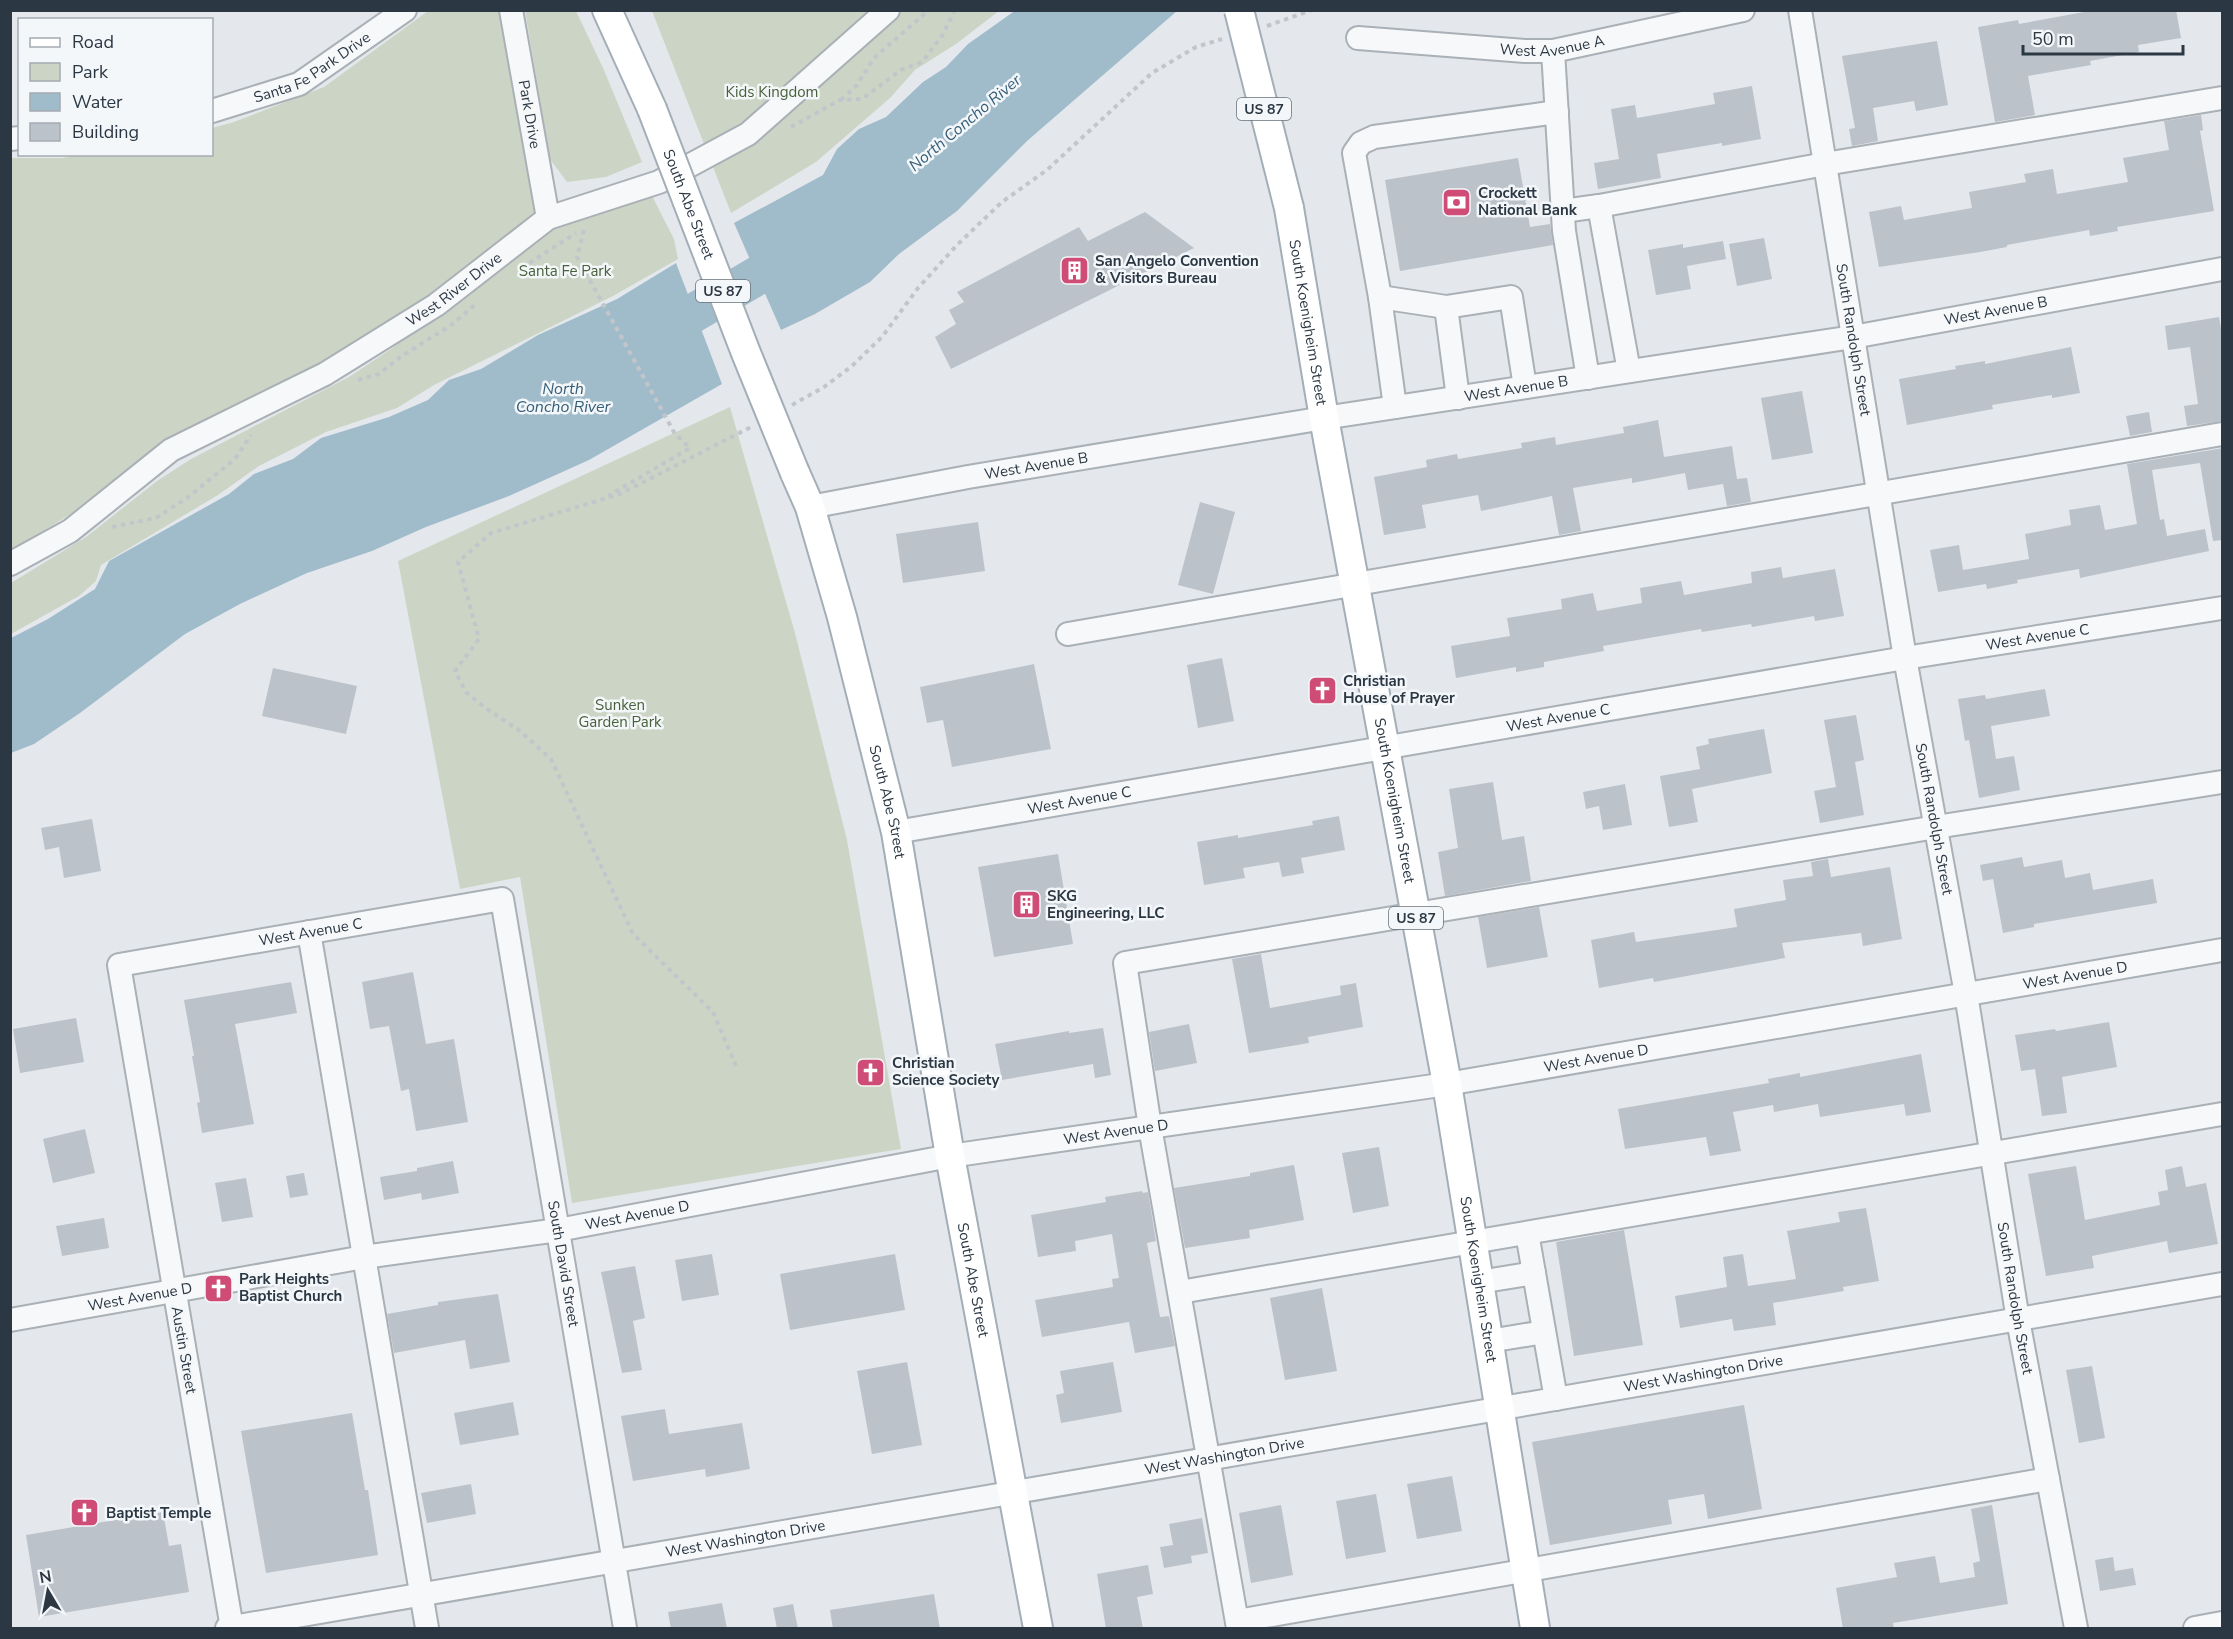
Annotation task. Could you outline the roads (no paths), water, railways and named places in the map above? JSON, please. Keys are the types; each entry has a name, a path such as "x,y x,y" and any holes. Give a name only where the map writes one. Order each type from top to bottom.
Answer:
{"main road":[{"name":"South Abe Street","path":"607,10 652,109 746,353 810,507 842,617 896,832 950,1156 1038,1629"},
{"name":"South Koenigheim Street","path":"1239,10 1289,208 1324,418 1448,1084 1535,1629"}],"street":[{"name":"Santa Fe Park Drive","path":"213,111 299,84 405,10"},
{"name":"Park Drive","path":"511,10 548,218"},
{"name":"West River Drive","path":"10,564 70,531 171,450 325,374 436,305 548,218 659,182 748,134 888,10"},
{"name":"West Avenue A","path":"1358,38 1525,51 1553,51 1743,10"},
{"name":"South Randolph Street","path":"1800,10 1905,658 1966,994 2018,1320 2076,1629"},
{"path":"1553,51 1564,231 1588,378"},
{"path":"1563,211 1825,164 2223,98"},
{"path":"1395,407 1380,297 1354,153 1361,143 1374,137 1557,112"},
{"path":"1599,206 1629,371"},
{"name":"West Avenue B","path":"810,507 1324,418 1853,337 2223,269"},
{"path":"1380,297 1446,307 1511,297 1525,387"},
{"path":"1446,307 1458,398"},
{"path":"1068,634 2223,434"},
{"name":"West Avenue C","path":"896,832 1905,658 2223,608"},
{"path":"2048,1479 1526,1570 1237,1625 1150,1127 1125,963 1936,827 2223,782"},
{"name":"West Avenue C","path":"119,965 502,899"},
{"name":"South David Street","path":"502,899 625,1629"},
{"path":"309,932 427,1629"},
{"name":"West Avenue D","path":"10,1320 364,1257 558,1230 950,1156 1448,1084 2223,950"},
{"name":"Austin Street","path":"119,965 230,1628"},
{"path":"1180,1292 2223,1114"},
{"path":"1527,1233 1556,1399"},
{"path":"1479,1282 1534,1273"},
{"name":"West Washington Drive","path":"230,1628 2223,1284"},
{"path":"1488,1341 1544,1332"},
{"path":"2195,1629 2223,1623"}],"water":[{"name":"North Concho River","path":"1016,10 1177,11 1027,141 957,211 899,254 870,282 815,314 781,330 734,223 823,175 837,149 859,129 886,117 923,82 946,67 968,44"},
{"name":"North Concho River","path":"676,263 722,384 589,460 509,496 426,527 372,551 307,573 240,604 185,634 80,713 34,744 11,753 11,638 48,619 95,589 109,561 229,494 254,474 293,459 321,438 389,417 428,400 449,380 481,369 538,335 617,299"}],"waterway":[{"name":"North Concho River","path":"649,339 803,249"}],"place":[{"name":"Crockett National Bank","path":"1457,202"},
{"name":"San Angelo Convention & Visitors Bureau","path":"1074,270"},
{"name":"Christian House of Prayer","path":"1322,690"},
{"name":"SKG Engineering, LLC","path":"1026,905"},
{"name":"Christian Science Society","path":"871,1072"},
{"name":"Park Heights Baptist Church","path":"218,1288"},
{"name":"Baptist Temple","path":"85,1513"}],"park label":[{"name":"Kids Kingdom","path":"772,92"},
{"name":"Santa Fe Park","path":"565,271"},
{"name":"Sunken Garden Park","path":"620,714"}]}
